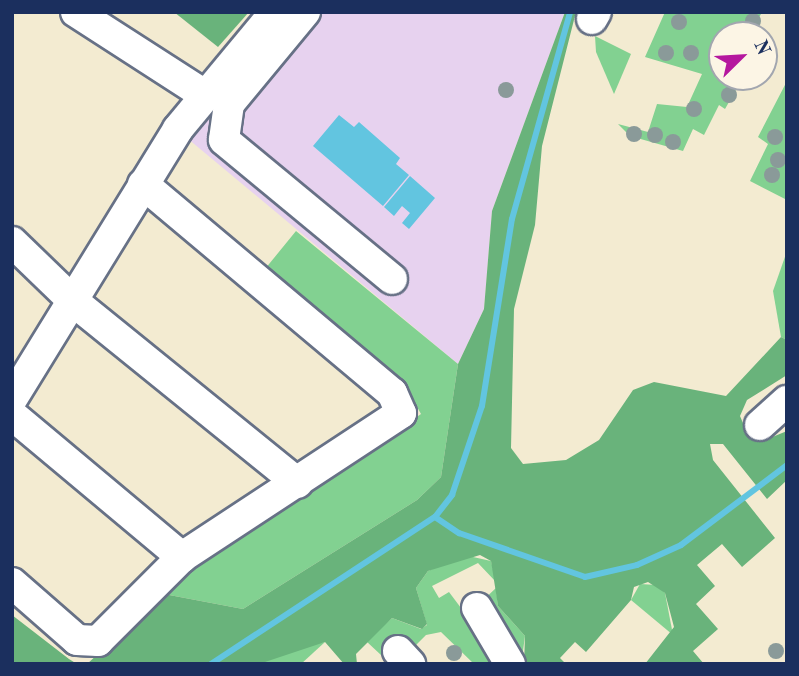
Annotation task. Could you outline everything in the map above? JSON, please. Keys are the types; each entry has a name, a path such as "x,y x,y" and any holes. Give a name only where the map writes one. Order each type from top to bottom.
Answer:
{"street":[{"path":"76,12 205,94"},
{"path":"12,399 144,184 205,94 275,12"},
{"path":"304,12 229,104 223,140 391,279"},
{"path":"12,583 77,640 91,644 182,557 398,419 398,401 144,184"},
{"path":"12,242 73,301 298,483"},
{"path":"760,425 787,401"},
{"path":"12,415 182,557"},
{"path":"477,608 510,664"}],"shaded area":[{"path":"293,12 565,12 492,211 484,309 458,364 187,138"}],"green space":[{"path":"174,12 249,12 218,47"},
{"path":"565,12 576,12 542,146 535,225 514,309 511,448 523,464 566,460 599,440 633,390 654,382 726,396 781,337 787,340 787,375 747,400 740,416 748,435 760,442 787,431 787,480 767,499 723,444 710,444 713,460 775,538 742,567 722,544 697,565 715,586 696,604 718,629 693,651 704,664 645,664 674,627 665,593 648,582 634,587 631,600 586,652 575,642 560,658 566,664 524,664 525,636 498,606 491,561 480,555 428,571 416,588 427,624 422,629 392,618 356,654 357,664 344,664 325,642 259,664 87,664 164,594 243,609 417,500 441,477 458,364 484,309 492,211"},
{"path":"665,12 762,12 757,21 708,21 708,91 735,91 725,109 719,105 704,135 693,129 683,151 630,136 618,124 648,132 657,104 687,107 702,74 645,57"},
{"path":"595,36 631,54 614,94 596,52"},
{"path":"787,81 787,200 750,181 768,144 758,137"},
{"path":"296,231 458,364 441,477 417,500 243,609 164,594 156,584 263,521 421,414 403,382 265,269"},
{"path":"787,251 787,340 781,337 773,291"},
{"path":"464,555 491,561 496,582 478,563 432,586 439,598 449,592 503,664 474,664 441,632 426,635 412,649 381,655 366,641 392,618 421,629 427,625 416,588 428,571"},
{"path":"640,584 657,585 665,593 673,635 631,600"},
{"path":"496,588 498,606 525,636 522,658 480,603"},
{"path":"12,615 69,659 77,664 12,664"},
{"path":"325,642 301,664 259,664 288,649"}],"water":[{"path":"339,115 354,127 359,122 400,158 396,164 409,175 383,206 313,146"},
{"path":"410,176 435,198 409,229 402,223 410,213 402,206 394,216 384,207"}],"waterway":[{"path":"211,664 435,517 452,495 482,406 512,219 570,12"},
{"path":"435,517 459,533 585,577 637,565 681,545 787,465"}]}
